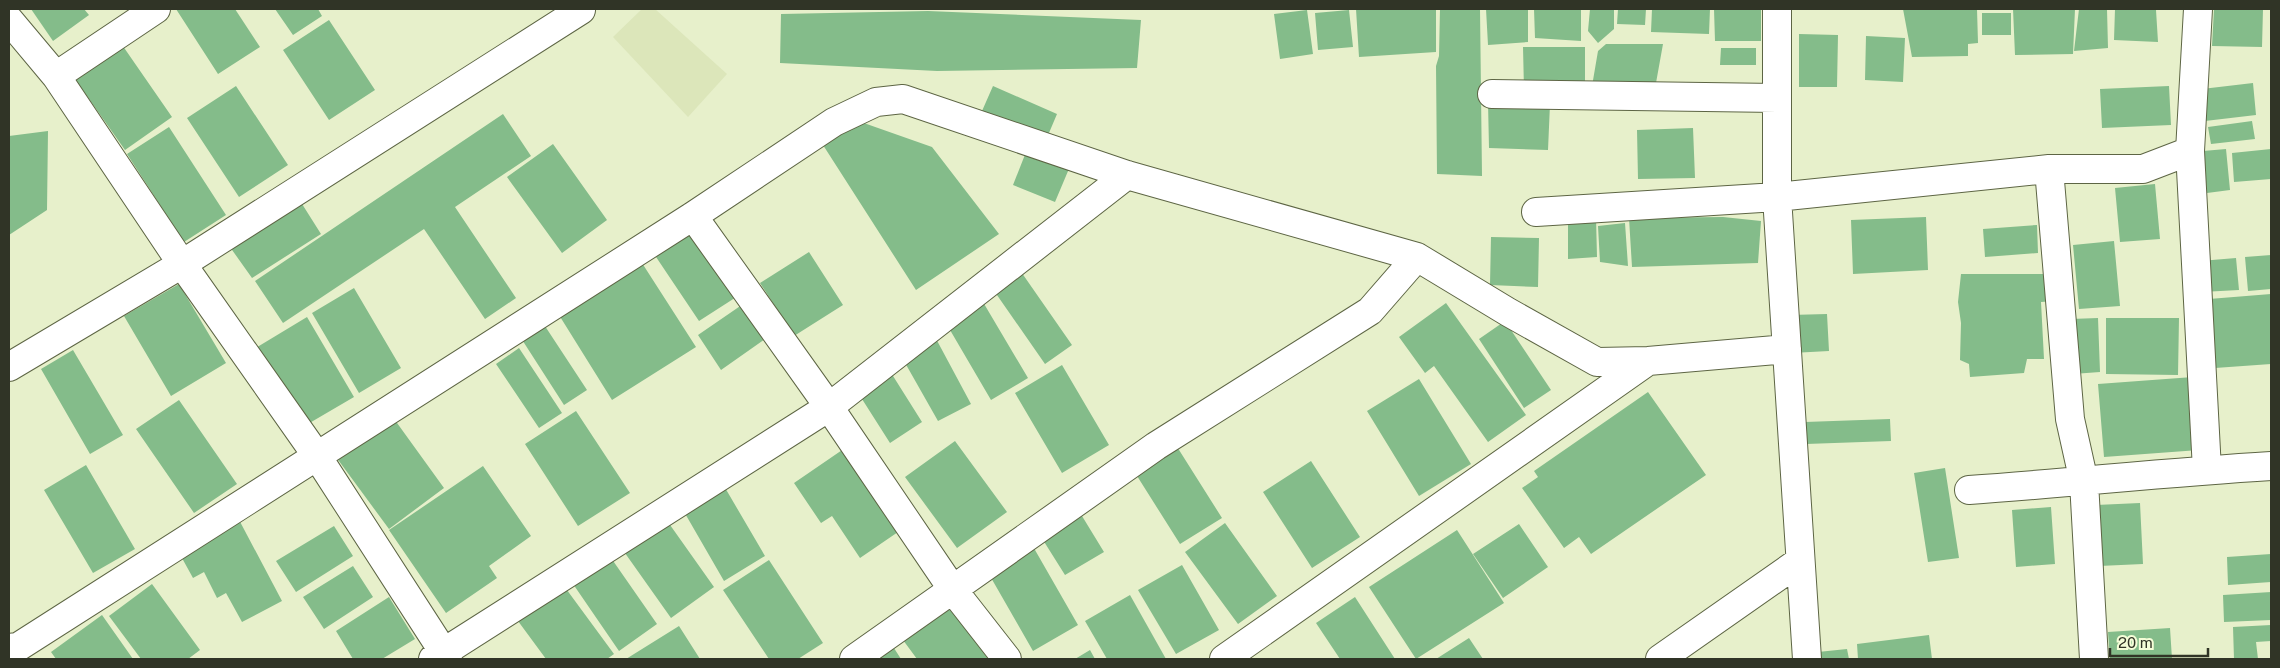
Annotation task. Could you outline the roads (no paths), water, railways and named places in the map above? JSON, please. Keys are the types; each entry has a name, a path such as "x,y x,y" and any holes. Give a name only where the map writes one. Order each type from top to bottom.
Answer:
{"street":[{"path":"56,76 156,9"},
{"path":"1777,9 1777,196 1807,659"},
{"path":"2198,9 2190,151 2207,470"},
{"path":"9,367 182,264 581,10"},
{"path":"9,20 56,76 182,264 317,456 441,657 829,407 1127,175"},
{"path":"1492,94 1777,98"},
{"path":"17,651 317,456 693,216 834,122 876,102 902,99 1127,175 1417,257 1508,312 1597,362 1648,361 1787,349"},
{"path":"1536,212 1777,196 2049,169 2143,169 2190,151"},
{"path":"2049,169 2070,419 2084,482 2094,659"},
{"path":"693,216 829,407 953,590 1007,659"},
{"path":"854,659 1156,446 1370,311 1417,257"},
{"path":"1224,659 1648,361"},
{"path":"1969,490 2271,466"},
{"path":"1660,659 1800,560"}]}
